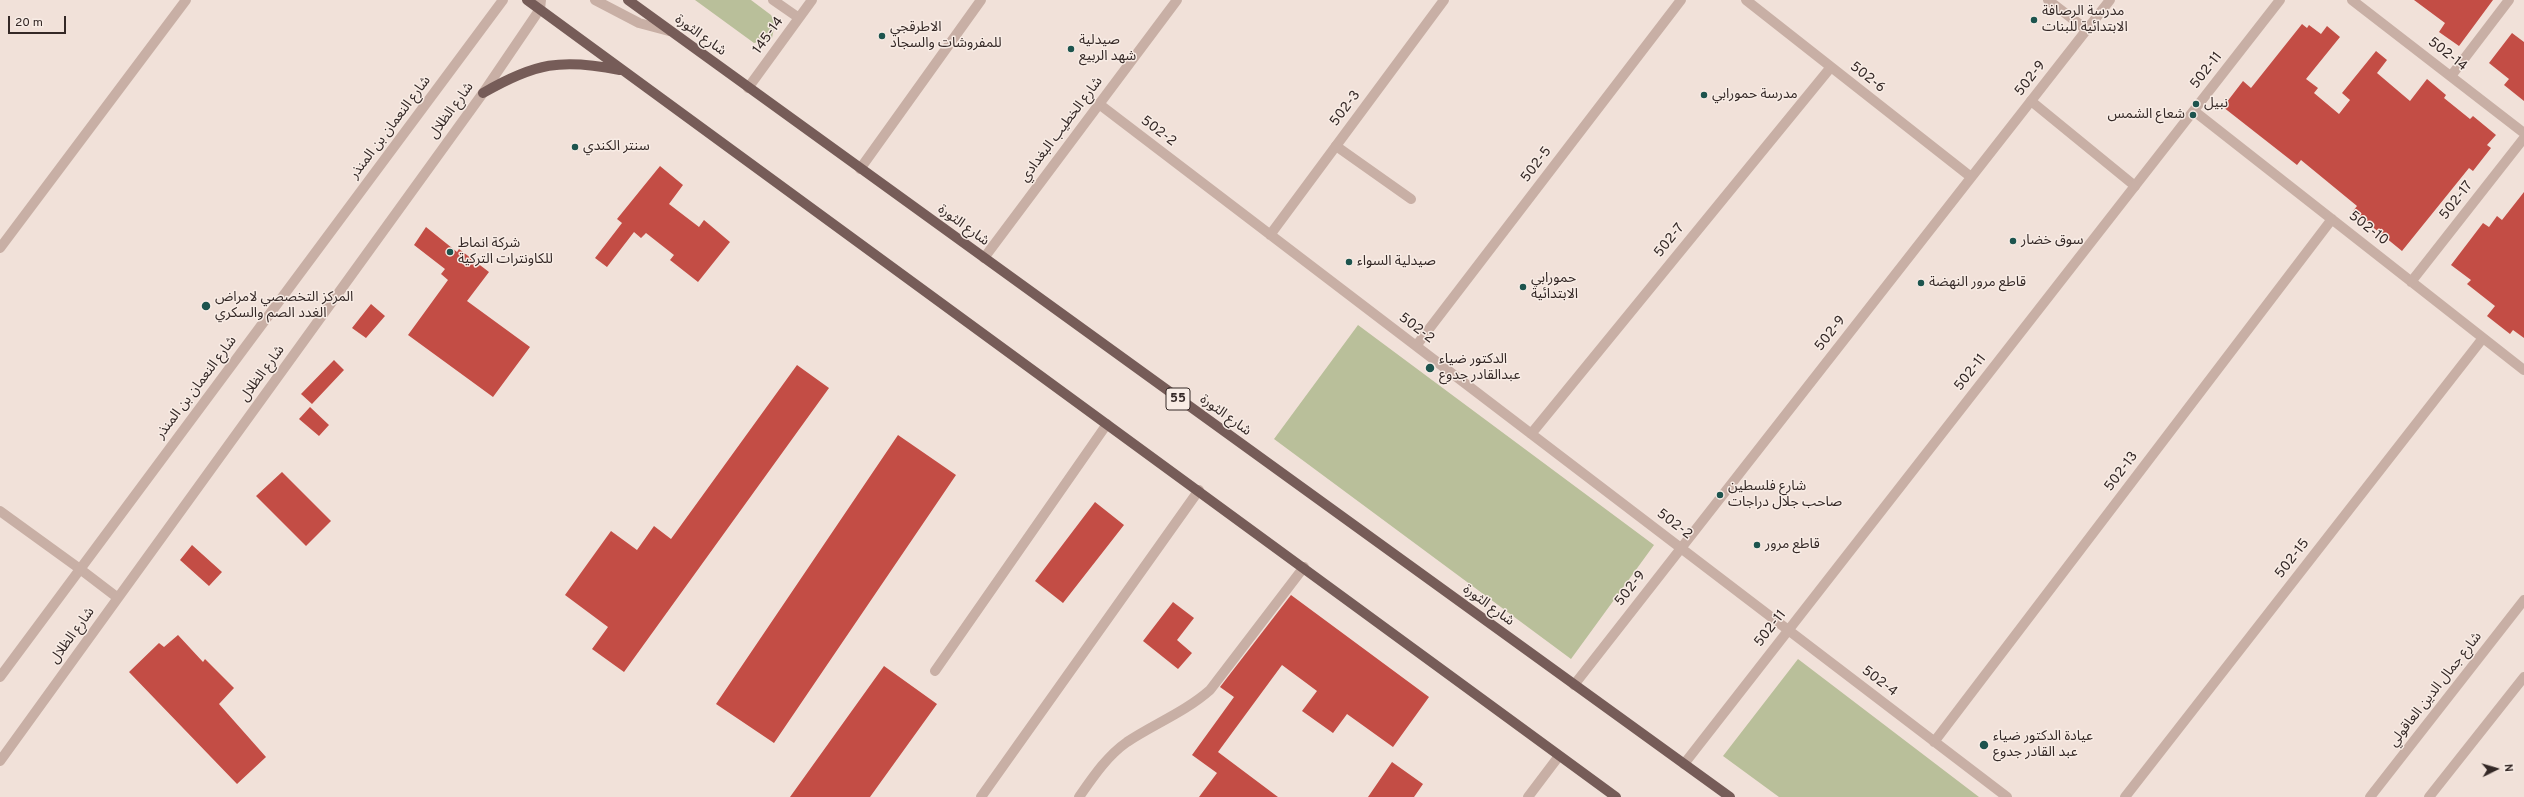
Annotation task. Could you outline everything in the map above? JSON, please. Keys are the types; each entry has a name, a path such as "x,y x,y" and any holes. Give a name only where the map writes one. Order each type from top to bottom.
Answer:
{"main road":[{"path":"527,0 540,5 623,70 1199,490 1616,797"},
{"name":"شارع الثورة","path":"628,0 1730,797"},
{"path":"483,93 515,75 550,64 587,63 623,70"}],"street":[{"path":"0,248 186,0"},
{"name":"شارع النعمان بن المنذر","path":"0,677 503,0"},
{"path":"595,0 639,23 669,31"},
{"path":"773,0 799,18"},
{"name":"145-14","path":"748,88 812,0"},
{"path":"860,169 981,0"},
{"name":"شارع الخطيب البغدادي","path":"984,258 1177,0"},
{"name":"502-3","path":"1270,235 1444,0"},
{"name":"502-5","path":"1416,346 1681,0"},
{"name":"502-6","path":"1746,0 1971,177"},
{"path":"2048,0 2087,30"},
{"name":"502-9","path":"1574,685 2110,0"},
{"name":"502-11","path":"1684,764 2280,0"},
{"name":"502-14","path":"2352,0 2524,133"},
{"path":"2451,76 2509,0"},
{"name":"شارع الظلال","path":"0,761 483,93 540,5"},
{"name":"502-7","path":"1530,434 1831,67"},
{"path":"2031,101 2135,186"},
{"name":"502-2","path":"1099,104 1735,590"},
{"name":"502-10","path":"2194,111 2524,370"},
{"name":"502-17","path":"2411,282 2524,138"},
{"path":"1336,146 1411,199"},
{"name":"502-13","path":"1934,742 2332,219"},
{"name":"502-15","path":"2125,797 2483,338"},
{"path":"935,671 1107,424"},
{"path":"981,797 1199,490"},
{"path":"0,511 118,598"},
{"path":"1080,797 1098,769 1126,743 1193,705 1210,690 1304,567"},
{"name":"502-4","path":"1735,590 2007,797"},
{"name":"شارع جمال الدين العاقولي","path":"2370,797 2524,600"},
{"path":"2429,797 2524,677"},
{"path":"1528,797 1559,756"}],"green space":[{"path":"695,0 751,0 771,15 775,23 772,38 754,43"},
{"path":"1358,325 1654,545 1571,659 1274,439"},
{"path":"1798,659 1979,797 1779,797 1723,756"}],"building":[{"path":"2414,0 2493,0 2459,46 2439,32 2445,23"},
{"path":"2302,24 2307,28 2309,25 2321,34 2327,26 2340,37 2306,79 2318,88 2314,93 2339,114 2350,100 2342,93 2376,51 2387,60 2377,73 2410,101 2427,79 2446,95 2444,98 2470,119 2473,116 2496,135 2487,145 2491,148 2473,171 2469,168 2402,251 2353,211 2357,206 2301,160 2297,165 2223,107 2243,81 2251,88"},
{"path":"2512,33 2524,42 2524,101 2504,85 2509,79 2489,63"},
{"path":"660,166 683,185 669,204 699,227 704,220 730,242 698,282 670,260 674,255 646,233 641,238 634,232 607,267 595,258 622,223 617,219"},
{"path":"2524,192 2524,338 2513,330 2510,334 2487,316 2495,306 2467,284 2471,280 2451,265 2483,223 2489,227 2497,216 2502,220"},
{"path":"426,227 457,252 459,249 489,272 467,301 530,347 493,397 408,335 448,280 441,274 445,269 414,245"},
{"path":"371,304 385,316 366,338 352,328"},
{"path":"334,360 344,370 312,404 301,394"},
{"path":"797,365 829,388 624,672 592,649 608,627 565,595 611,531 637,550 654,526 671,539"},
{"path":"310,407 329,425 319,436 299,419"},
{"path":"898,435 956,475 774,743 716,704"},
{"path":"282,472 331,521 306,546 256,496"},
{"path":"1095,502 1124,525 1063,603 1035,581"},
{"path":"192,545 222,572 209,586 180,560"},
{"path":"1291,595 1429,697 1393,747 1347,714 1333,733 1302,711 1317,691 1282,665 1218,752 1278,797 1199,797 1217,773 1192,755 1234,697 1220,687"},
{"path":"1173,602 1194,618 1177,640 1192,653 1178,669 1143,641"},
{"path":"178,635 203,662 205,659 234,688 219,704 266,757 237,784 129,672 159,643 164,647"},
{"path":"884,666 937,704 870,797 790,797"},
{"path":"1392,762 1423,784 1414,797 1368,797"}],"place":[{"name":"مدرسة الرصافة الابتدائية للبنات","path":"2034,20"},
{"name":"الاطرقجي للمفروشات والسجاد","path":"882,36"},
{"name":"صيدلية شهد الربيع","path":"1071,49"},
{"name":"مدرسة حمورابي","path":"1704,95"},
{"name":"نبيل","path":"2196,104"},
{"name":"شعاع الشمس","path":"2193,115"},
{"name":"سنتر الكندي","path":"575,147"},
{"name":"سوق خضار","path":"2013,241"},
{"name":"شركة انماط للكاونترات التركية","path":"450,252"},
{"name":"صيدلية السواء","path":"1349,262"},
{"name":"قاطع مرور النهضة","path":"1921,283"},
{"name":"حمورابي الابتدائية","path":"1523,287"},
{"name":"المركز التخصصي لامراض الغدد الصم والسكري","path":"206,306"},
{"name":"الدكتور ضياء عبدالقادر جدوع","path":"1430,368"},
{"name":"شارع فلسطين صاحب جلال دراجات","path":"1720,495"},
{"name":"قاطع مرور","path":"1757,545"},
{"name":"عيادة الدكتور ضياء عبد القادر جدوع","path":"1984,745"}]}
